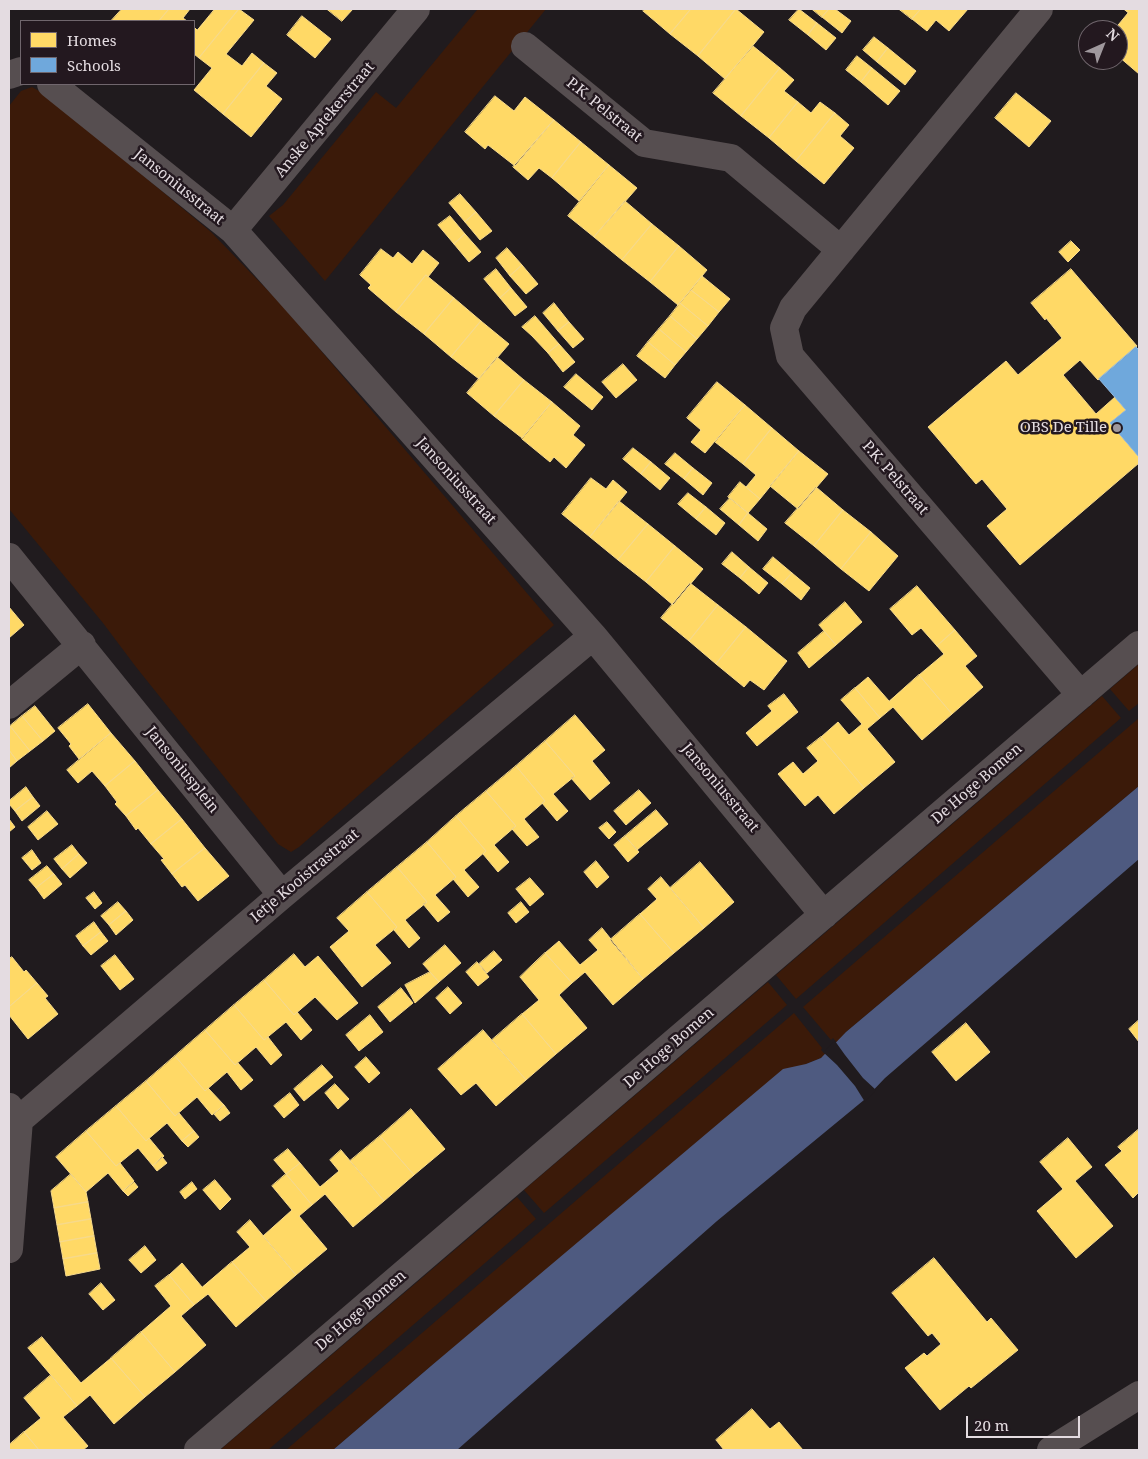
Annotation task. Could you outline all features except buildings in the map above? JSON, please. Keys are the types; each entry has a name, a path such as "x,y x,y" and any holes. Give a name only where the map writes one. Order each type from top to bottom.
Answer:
{"street":[{"name":"Anske Aptekerstraat","path":"233,230 416,9"},
{"name":"P.K. Pelstraat","path":"1039,9 793,308 784,328 790,356 1081,695"},
{"name":"P.K. Pelstraat","path":"525,46 644,143 731,158 841,250"},
{"name":"Jansoniusstraat","path":"52,85 233,230 593,636 824,915"},
{"name":"Jansoniusplein","path":"9,557 282,895"},
{"name":"Ietje Kooistrastraat","path":"14,1113 282,895 593,636"},
{"path":"9,705 82,645"},
{"name":"De Hoge Bomen","path":"198,1450 1139,645"},
{"path":"9,1249 14,1113"},
{"path":"1051,1450 1139,1395"}],"shaded area":[{"path":"476,9 546,9 325,281 269,216 283,205 376,92 396,108"},
{"path":"32,87 46,95 211,232 282,305 554,625 291,852 278,844 103,623 9,509 9,106 21,91"},
{"path":"1139,664 1139,703 1129,711 1110,689"},
{"path":"1102,696 1121,718 796,999 776,975"},
{"path":"1139,718 1139,786 846,1032 837,1043 833,1038 831,1040 803,1007"},
{"path":"768,982 787,1005 544,1213 524,1190"},
{"path":"794,1013 822,1048 821,1050 825,1054 821,1058 806,1064 431,1366 333,1450 286,1450"},
{"path":"517,1197 536,1219 268,1450 220,1450"}],"water":[{"path":"1139,786 1139,859 885,1078 864,1100 717,1221 457,1450 333,1450 783,1069 806,1064 821,1058 846,1032"}],"pier":[{"path":"835,1041 863,1078 876,1090 865,1102 855,1086 823,1052"}],"place":[{"name":"OBS De Tille","path":"1117,428"}]}
